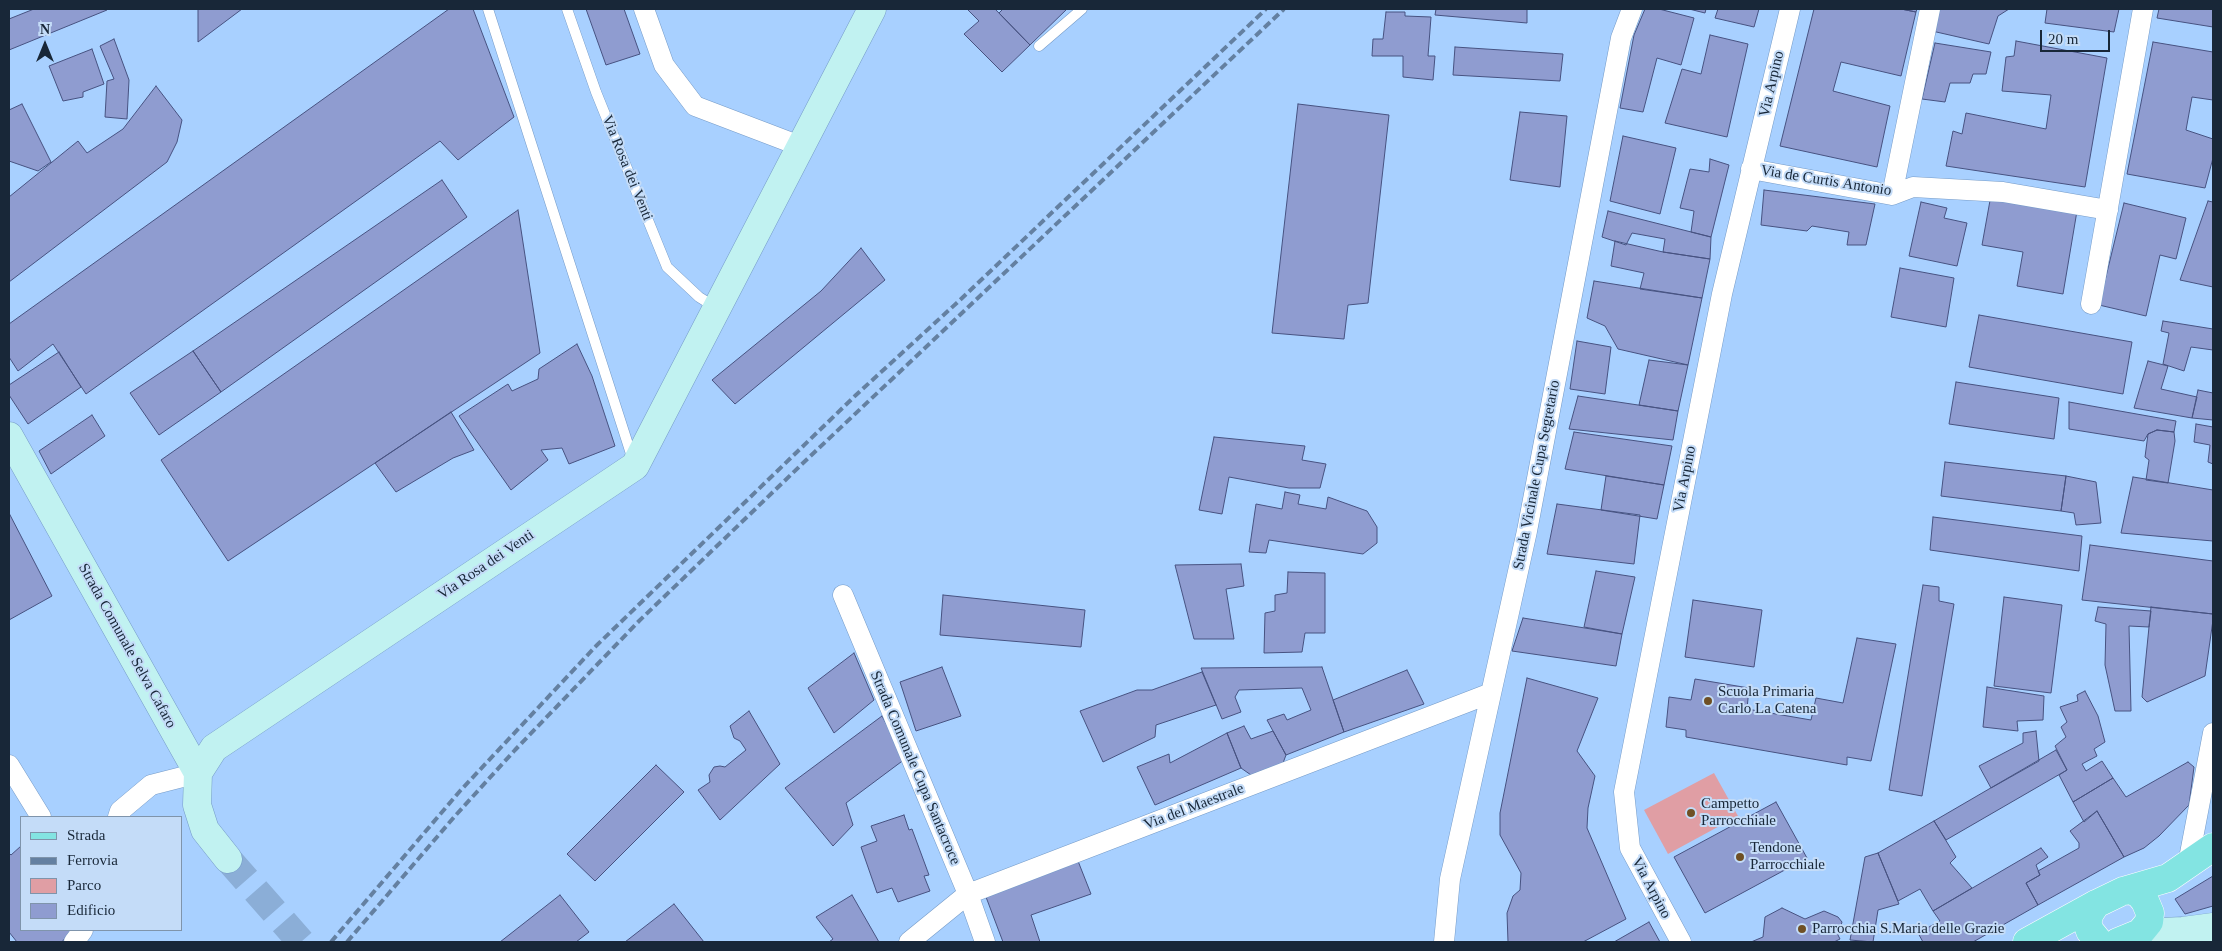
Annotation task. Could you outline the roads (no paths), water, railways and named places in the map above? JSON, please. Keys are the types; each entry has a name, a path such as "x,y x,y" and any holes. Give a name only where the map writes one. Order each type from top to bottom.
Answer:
{"main road":[{"path":"2045,939 2096,904 2178,871 2213,848"},
{"path":"2139,925 2178,871"},
{"path":"2127,890 2139,894 2139,925"},
{"path":"2096,904 2087,922 2090,931 2098,942"}],"street":[{"path":"644,9 664,65 695,106 800,146"},
{"name":"Via Rosa dei Venti","path":"198,772 214,748 635,466 872,9"},
{"name":"Strada Vicinale Cupa Segretario","path":"1444,942 1450,879 1527,531 1620,38 1632,9"},
{"name":"Via Arpino","path":"1680,942 1630,848 1624,792 1722,294 1790,9"},
{"path":"1892,195 1930,9"},
{"path":"2091,304 2143,9"},
{"name":"Via de Curtis Antonio","path":"1751,169 1892,195 1913,187 2004,192 2108,210"},
{"name":"Strada Comunale Selva Cafaro","path":"9,436 198,772"},
{"name":"Strada Comunale Cupa Santacroce","path":"843,595 968,894 985,942"},
{"name":"Via del Maestrale","path":"909,942 968,894 1491,693"},
{"path":"2178,871 2213,733"},
{"path":"9,765 40,816"},
{"path":"118,816 120,812 151,785 198,772 197,805 205,830 228,859"},
{"path":"2139,925 2202,928"},
{"path":"74,942 82,931"}],"lane":[{"path":"488,9 635,466"},
{"name":"Via Rosa dei Venti","path":"567,9 596,92 666,267 699,297 716,308"},
{"path":"1038,46 1082,9"}],"tunnel":[{"path":"228,859 301,942"}],"railway":[{"path":"331,942 460,791 596,646 856,395 960,300 1266,9"},
{"path":"347,942 455,816 515,750 639,621 801,465 1284,9"}],"place":[{"name":"Scuola Primaria Carlo La Catena","path":"1708,701"},
{"name":"Campetto Parrocchiale","path":"1691,813"},
{"name":"Tendone Parrocchiale","path":"1740,857"},
{"name":"Parrocchia S.Maria delle Grazie","path":"1802,929"}]}
